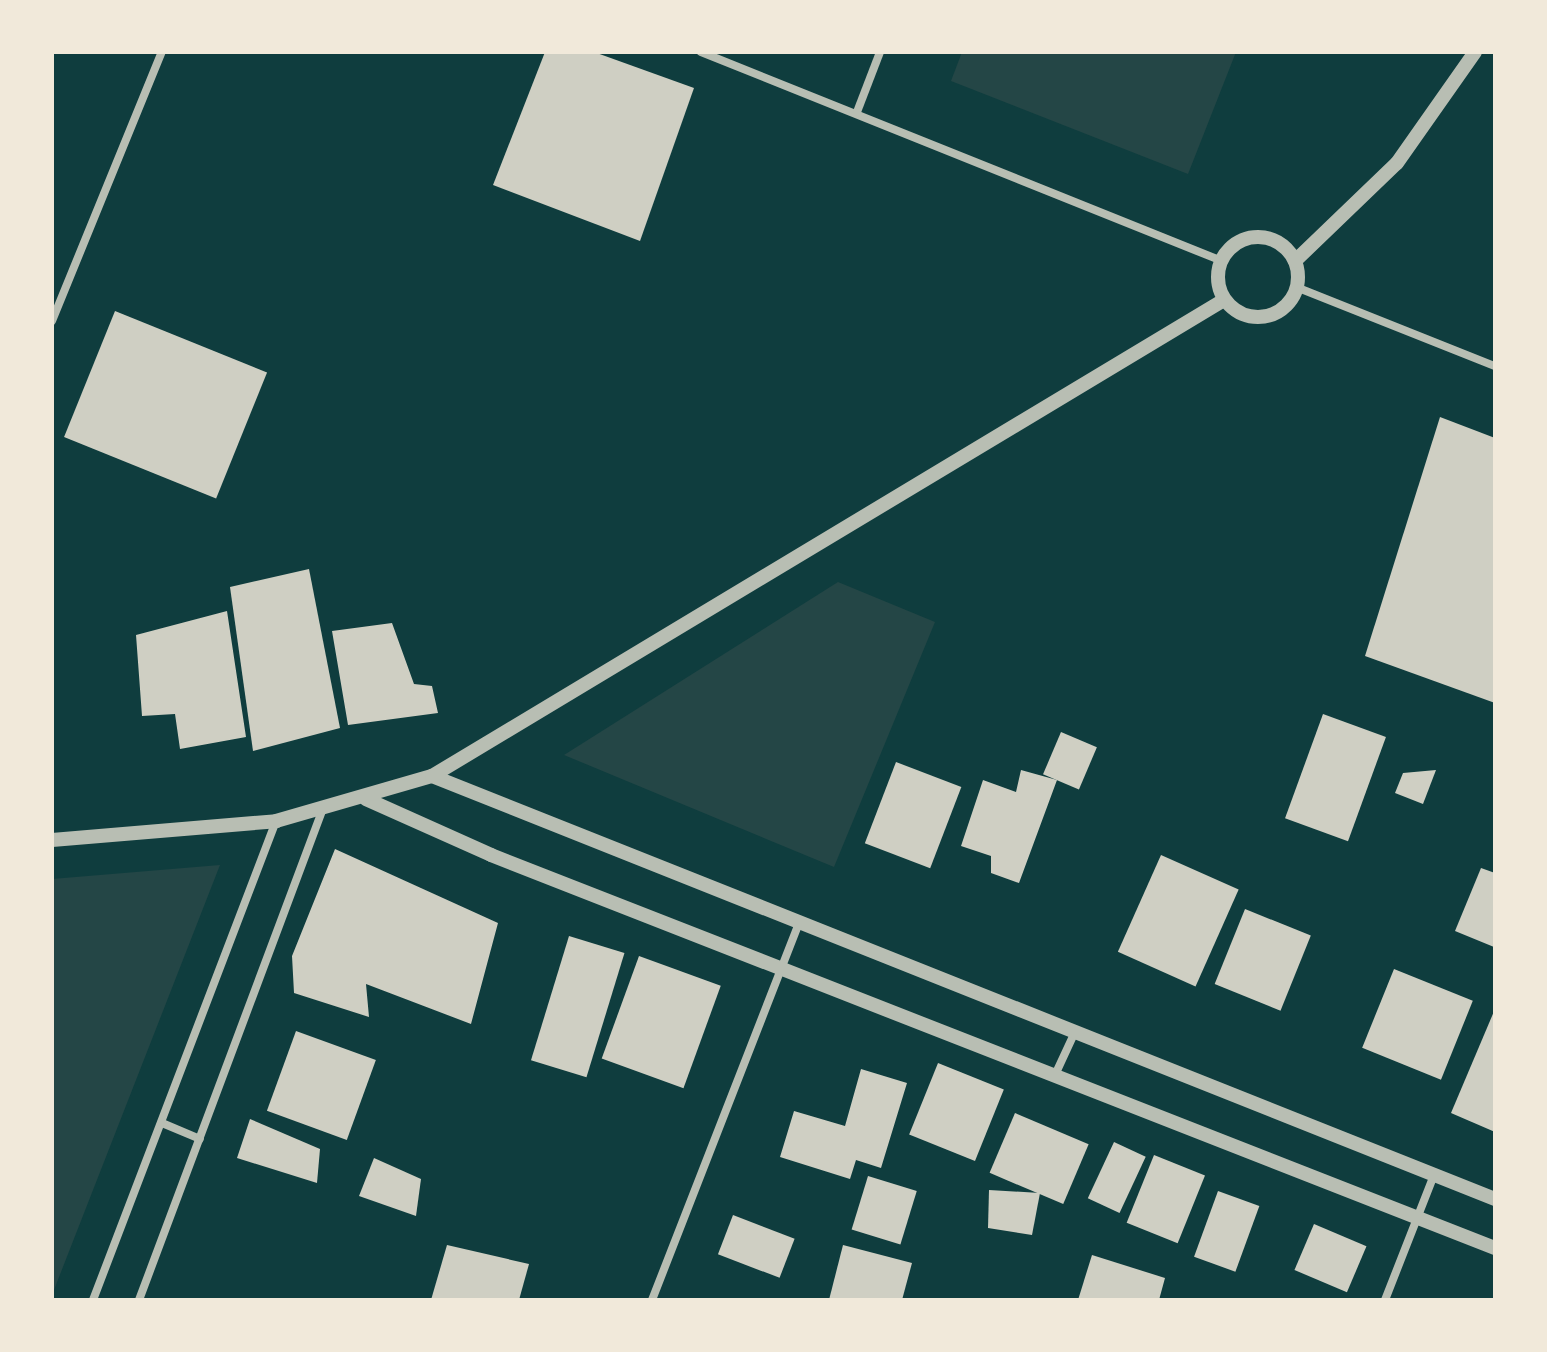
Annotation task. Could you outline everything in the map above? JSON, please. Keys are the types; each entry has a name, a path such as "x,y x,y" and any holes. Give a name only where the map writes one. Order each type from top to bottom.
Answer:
{"street":[{"path":"52,321 162,52"},
{"path":"701,52 1222,261"},
{"path":"857,112 880,52"},
{"path":"1224,300 1258,317 1283,309 1296,287 1295,261 1397,163 1475,52"},
{"path":"1224,300 1222,261 1239,242 1265,238 1295,261"},
{"path":"1296,287 1495,366"},
{"path":"52,840 276,821 366,799 432,776 1224,300"},
{"path":"432,776 798,926 1495,1199"},
{"path":"366,799 782,968 1495,1248"},
{"path":"139,1300 322,811"},
{"path":"93,1300 276,821"},
{"path":"652,1300 798,926"},
{"path":"1055,1075 1074,1034"},
{"path":"162,1123 200,1139"},
{"path":"1385,1300 1434,1175"}],"shaded area":[{"path":"962,52 1236,52 1188,174 951,81"},
{"path":"838,582 935,622 834,867 564,755"},
{"path":"220,865 52,1295 52,879"}],"building":[{"path":"545,52 594,52 694,88 640,241 493,185"},
{"path":"115,311 267,372 216,499 64,437"},
{"path":"1440,417 1495,438 1495,703 1365,656"},
{"path":"309,569 340,728 253,751 230,587"},
{"path":"227,611 246,737 180,749 175,714 142,716 136,635"},
{"path":"392,623 414,684 432,686 438,713 348,725 332,631"},
{"path":"1323,714 1386,737 1348,841 1285,818"},
{"path":"1061,732 1097,747 1079,790 1043,774"},
{"path":"896,762 961,787 930,868 865,843"},
{"path":"1021,770 1057,780 1019,883 991,873 991,856 961,846 983,780 1016,792"},
{"path":"1436,770 1423,804 1395,793 1403,773"},
{"path":"335,849 498,923 471,1024 366,984 369,1017 294,993 292,956"},
{"path":"1161,855 1239,890 1196,986 1118,952"},
{"path":"1481,868 1495,873 1494,947 1455,931"},
{"path":"1245,909 1311,936 1280,1011 1215,984"},
{"path":"569,936 624,953 586,1077 531,1060"},
{"path":"639,956 721,986 683,1088 602,1058"},
{"path":"1394,969 1473,1001 1441,1080 1362,1048"},
{"path":"1495,1009 1495,1132 1451,1113"},
{"path":"296,1031 376,1060 347,1140 267,1111"},
{"path":"938,1063 1004,1090 975,1161 909,1134"},
{"path":"861,1069 907,1083 881,1168 856,1160 850,1179 780,1157 794,1111 845,1126"},
{"path":"1015,1113 1089,1144 1063,1204 990,1173"},
{"path":"250,1119 320,1149 317,1183 237,1158"},
{"path":"1114,1142 1146,1157 1120,1213 1088,1198"},
{"path":"1154,1155 1205,1176 1178,1243 1127,1223"},
{"path":"374,1158 421,1179 416,1216 359,1196"},
{"path":"868,1176 917,1191 900,1244 852,1230"},
{"path":"989,1190 1040,1193 1032,1235 988,1228"},
{"path":"1218,1191 1259,1206 1235,1272 1194,1257"},
{"path":"733,1215 795,1239 780,1278 718,1254"},
{"path":"1314,1224 1366,1246 1347,1292 1294,1270"},
{"path":"447,1245 529,1264 519,1300 431,1300"},
{"path":"843,1245 912,1263 902,1300 829,1300"},
{"path":"1092,1255 1165,1278 1159,1300 1078,1300"}]}
